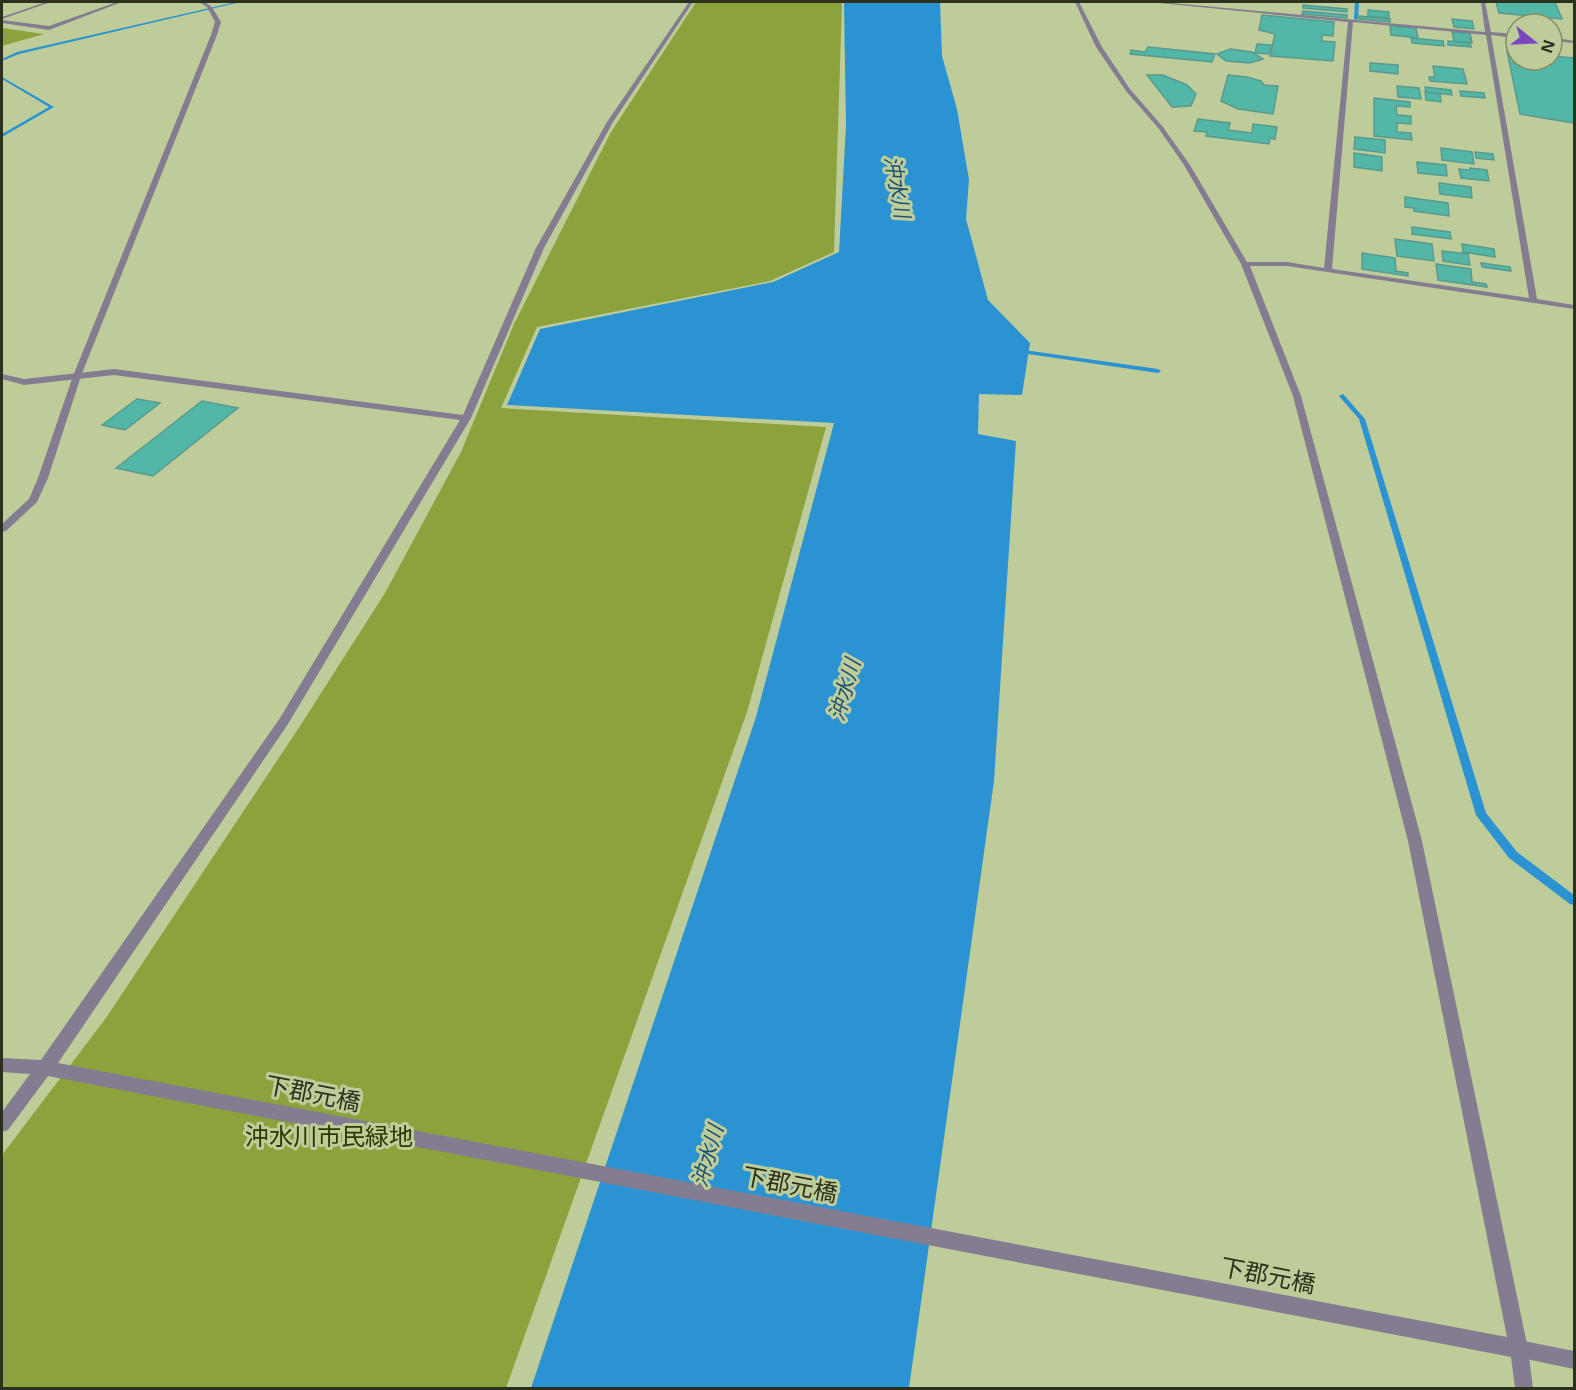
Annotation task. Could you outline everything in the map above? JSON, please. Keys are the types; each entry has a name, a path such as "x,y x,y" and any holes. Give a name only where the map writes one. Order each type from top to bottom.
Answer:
{"street":[{"path":"2,20 49,2"},
{"path":"2,20 49,28 120,2"},
{"path":"2,529 33,500 78,376 214,35 218,22 209,6 201,2"},
{"path":"2,1124 45,1068 284,721 466,418 540,248 610,122 692,2"},
{"path":"1079,2 1099,47 1128,90 1161,128 1187,165 1245,264 1297,396 1415,841 1519,1349 1524,1389"},
{"path":"1151,2 1504,35"},
{"path":"1236,10 1239,2"},
{"path":"1483,2 1533,301"},
{"path":"1328,271 1351,21"},
{"path":"1245,264 1287,264 1575,307"},
{"path":"2,376 24,382 114,372 466,418"},
{"name":"下郡元橋","path":"2,1065 45,1068 1575,1360"}],"green space":[{"name":"沖水川市民緑地","path":"696,2 842,2 834,252 770,281 537,327 501,408 826,427 747,712 506,1388 2,1388 2,1155 106,1018 302,723 385,593 461,452 514,324 611,132"},
{"path":"2,28 44,34 2,46"}],"water":[{"name":"沖水川","path":"844,2 940,2 942,56 957,109 969,180 966,219 988,300 1030,343 1022,395 979,394 978,434 1016,441 994,781 909,1388 531,1388 756,717 834,423 507,405 540,329 773,282 839,252 846,126"}],"building":[{"path":"1496,2 1555,2 1559,12 1504,12 1499,13"},
{"path":"1303,5 1347,9 1347,12 1303,8"},
{"path":"1368,10 1389,12 1389,18 1368,16"},
{"path":"1303,11 1347,15 1347,18 1302,14"},
{"path":"1262,15 1334,22 1333,36 1322,35 1322,41 1335,42 1333,61 1270,56 1275,34 1259,30"},
{"path":"1359,16 1390,19 1390,22 1359,19"},
{"path":"1452,19 1472,21 1474,29 1454,27"},
{"path":"1390,26 1416,28 1418,38 1391,35"},
{"path":"1452,32 1470,33 1472,43 1454,41"},
{"path":"1411,38 1443,41 1444,46 1412,43"},
{"path":"1448,41 1470,43 1471,47 1448,45"},
{"path":"1257,44 1271,45 1269,54 1255,53"},
{"path":"1148,47 1215,54 1212,62 1130,54 1131,50 1145,52"},
{"path":"1230,49 1252,52 1263,59 1250,63 1226,61 1217,54"},
{"path":"1564,57 1574,58 1574,123 1520,114 1511,72 1564,72"},
{"path":"1370,63 1398,65 1398,74 1370,71"},
{"path":"1433,66 1463,69 1467,84 1430,81 1429,77 1435,77"},
{"path":"1147,75 1163,75 1187,85 1196,94 1191,106 1172,107"},
{"path":"1228,75 1247,77 1261,81 1264,85 1278,86 1273,114 1238,109 1221,101"},
{"path":"1397,86 1419,88 1421,99 1398,97"},
{"path":"1425,87 1451,90 1452,95 1426,92"},
{"path":"1460,91 1484,93 1485,98 1461,96"},
{"path":"1425,92 1440,94 1441,102 1426,100"},
{"path":"1374,98 1410,102 1410,107 1396,106 1397,115 1411,116 1411,124 1397,123 1397,132 1411,133 1412,140 1374,136"},
{"path":"1198,119 1230,123 1228,130 1252,133 1253,124 1277,127 1275,139 1270,138 1269,144 1206,136 1207,132 1194,131"},
{"path":"1355,137 1385,140 1385,153 1354,149"},
{"path":"1441,148 1472,152 1474,164 1442,160"},
{"path":"1475,152 1493,154 1494,160 1476,158"},
{"path":"1354,153 1382,157 1382,171 1354,167"},
{"path":"1417,162 1446,165 1447,176 1418,173"},
{"path":"1470,168 1487,170 1489,181 1461,178 1459,169 1470,170"},
{"path":"1439,183 1471,187 1472,198 1440,194"},
{"path":"1405,197 1448,203 1449,216 1414,211 1414,208 1405,207"},
{"path":"1412,227 1450,232 1451,239 1412,234"},
{"path":"1395,239 1432,244 1434,261 1397,256"},
{"path":"1462,244 1494,249 1495,257 1463,252"},
{"path":"1442,251 1468,254 1470,265 1443,261"},
{"path":"1362,253 1395,258 1396,271 1408,273 1408,276 1362,269"},
{"path":"1481,263 1510,267 1511,271 1482,267"},
{"path":"1436,264 1471,269 1472,282 1486,284 1487,287 1438,280"},
{"path":"137,399 160,403 125,430 102,425"},
{"path":"202,401 238,408 153,476 116,468"}],"waterway":[{"path":"2,60 18,53 239,2"},
{"path":"1356,19 1357,2"},
{"path":"2,78 52,107 2,136"},
{"path":"1017,351 1158,371"},
{"path":"1342,396 1362,419 1481,815 1513,855 1574,901"}]}
